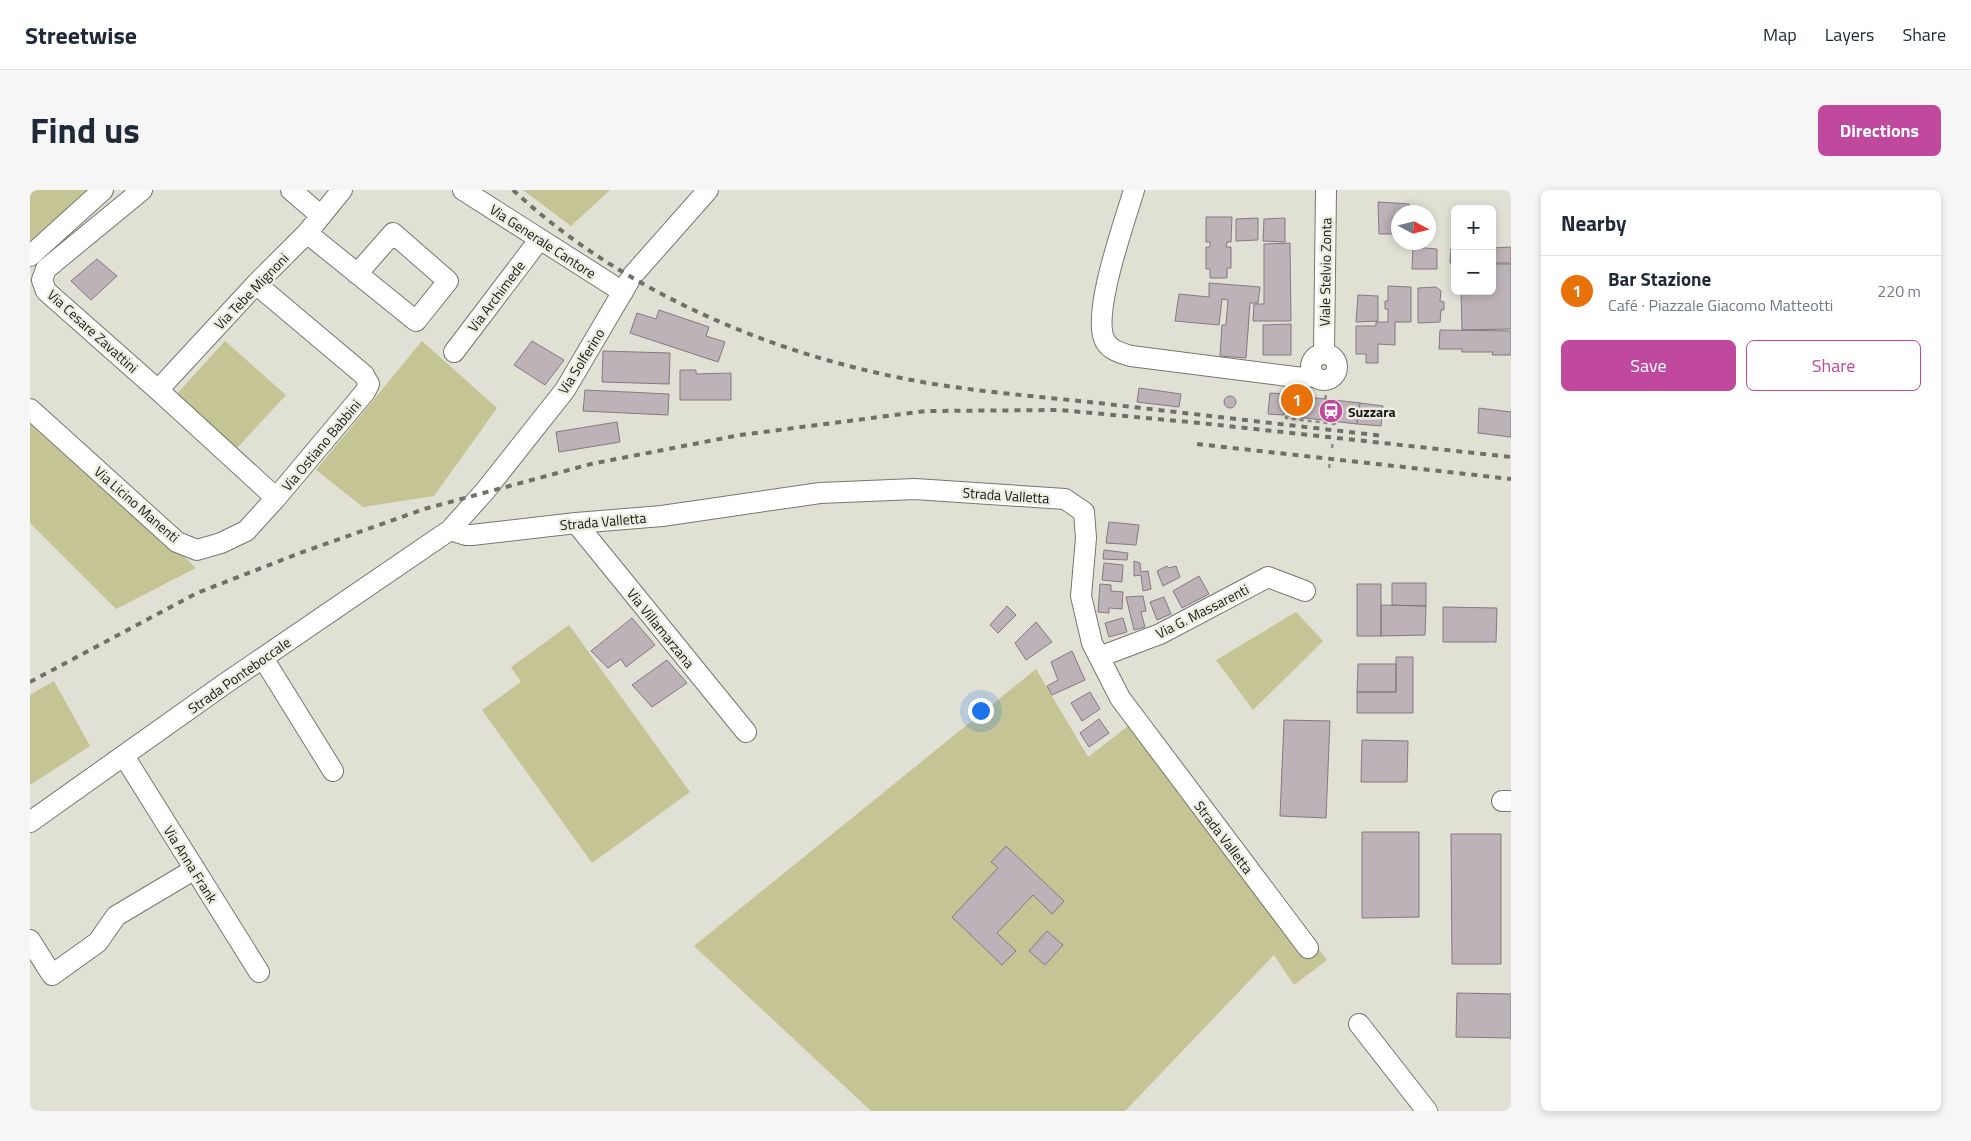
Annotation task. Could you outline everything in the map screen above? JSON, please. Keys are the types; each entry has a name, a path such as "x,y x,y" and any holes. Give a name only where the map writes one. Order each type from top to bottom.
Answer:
{"street":[{"path":"30,256 103,190"},
{"name":"Via Cesare Zavattini","path":"142,190 46,269 42,280 46,291 158,390"},
{"path":"291,190 321,216"},
{"name":"Via Tebe Mignoni","path":"158,390 256,284 308,233 342,190"},
{"name":"Via Generale Cantore","path":"463,190 623,292"},
{"name":"Via Solferino","path":"450,530 486,491 565,390 632,276 708,190"},
{"path":"1134,190 1109,274 1103,304 1102,324 1104,339 1110,348 1131,356 1290,376"},
{"name":"Viale Stelvio Zonta","path":"1290,376 1303,378 1314,376 1325,380 1333,377 1337,369 1335,360 1329,354 1324,354 1326,190"},
{"path":"308,233 358,274 416,321 448,281 394,233 358,274"},
{"name":"Via Archimede","path":"454,352 539,240"},
{"name":"Via Ostiano Babbini","path":"158,390 276,498 365,392 369,384 364,375 256,284"},
{"name":"Via Licino Manenti","path":"30,409 177,542 197,550 221,543 246,531 276,498"},
{"name":"Strada Valletta","path":"450,530 472,535 576,523 662,516 820,493 915,489 1065,499 1084,512 1086,538 1081,596 1092,643 1120,698 1308,948"},
{"name":"Via Villamarzana","path":"576,523 746,732"},
{"name":"Strada Ponteboccale","path":"30,822 263,658 450,530"},
{"name":"Via G. Massarenti","path":"1099,657 1160,634 1268,577 1305,591"},
{"path":"263,658 334,771"},
{"name":"Via Anna Frank","path":"124,756 259,972"},
{"path":"30,940 52,975 98,942 116,916 195,869"},
{"path":"1359,1024 1427,1111"}],"path":[{"path":"1290,376 1286,418 1323,421 1335,424 1334,427"},
{"path":"1325,399 1326,395"},
{"path":"1332,441 1332,448"},
{"path":"1330,462 1330,468"}],"shaded area":[{"path":"30,190 87,190 30,245"},
{"path":"523,190 610,190 571,226"},
{"path":"225,341 286,395 236,449 176,395"},
{"path":"422,341 497,408 434,496 363,507 316,470"},
{"path":"30,412 196,568 116,609 30,523"},
{"path":"1296,612 1323,641 1253,710 1216,660"},
{"path":"569,625 690,792 592,863 482,710 521,682 511,667"},
{"path":"1036,669 1088,757 1141,716 1327,960 1294,985 1274,955 1125,1111 871,1111 694,946"},
{"path":"54,681 90,746 30,785 30,695"}],"building":[{"path":"1378,202 1409,204 1391,205 1391,234 1379,234"},
{"path":"1206,217 1232,217 1231,242 1227,242 1226,247 1231,247 1231,268 1227,268 1227,278 1210,278 1210,269 1206,269 1206,247 1210,247 1210,242 1206,242"},
{"path":"1258,218 1258,240 1236,241 1236,219"},
{"path":"1285,218 1285,242 1263,241 1264,219"},
{"path":"1290,243 1291,321 1253,321 1254,304 1264,304 1264,244"},
{"path":"1511,247 1511,263 1496,263 1496,248"},
{"path":"1437,249 1437,269 1412,269 1413,250"},
{"path":"97,259 117,276 91,300 71,281"},
{"path":"1496,264 1511,264 1511,329 1462,330 1461,295 1496,295"},
{"path":"1209,283 1260,287 1258,303 1250,303 1246,358 1220,356 1222,325 1226,325 1228,300 1222,299 1219,325 1175,321 1179,294 1209,297"},
{"path":"1388,286 1411,287 1411,322 1395,322 1395,345 1378,344 1378,363 1366,363 1366,354 1356,354 1356,326 1376,326 1376,322 1388,322 1388,309 1385,309 1385,301 1388,301"},
{"path":"1436,287 1441,291 1440,301 1444,302 1444,310 1441,310 1440,322 1418,323 1418,288"},
{"path":"1358,295 1378,296 1378,321 1356,322"},
{"path":"659,310 709,327 706,336 725,342 718,362 630,333 637,313 656,319"},
{"path":"1291,324 1291,355 1263,355 1263,325"},
{"path":"1440,330 1511,331 1511,355 1492,355 1493,352 1462,352 1462,349 1439,349"},
{"path":"532,341 564,360 545,385 514,365"},
{"path":"603,351 670,353 669,384 602,382"},
{"path":"680,370 696,370 696,374 731,373 731,400 680,400"},
{"path":"1139,388 1181,394 1179,407 1137,402"},
{"path":"585,390 669,394 668,415 583,411"},
{"path":"1270,393 1286,394 1284,415 1268,414"},
{"path":"1290,395 1360,403 1357,424 1288,416"},
{"path":"1232,396 1235,397 1235,407 1228,408 1225,407 1224,400 1225,397"},
{"path":"1360,403 1383,406 1381,426 1357,424"},
{"path":"1479,408 1511,412 1511,437 1478,433"},
{"path":"617,422 620,442 559,452 556,432"},
{"path":"1109,522 1139,525 1136,545 1106,543"},
{"path":"1104,550 1128,553 1127,560 1103,559"},
{"path":"1134,561 1140,563 1141,572 1148,571 1151,589 1143,591 1141,575 1134,576"},
{"path":"1104,563 1123,565 1122,582 1102,580"},
{"path":"1167,566 1169,568 1176,566 1180,577 1163,586 1157,571"},
{"path":"1199,576 1209,594 1182,608 1173,591"},
{"path":"1392,583 1426,583 1426,606 1392,605"},
{"path":"1100,584 1111,585 1111,591 1123,592 1122,609 1109,608 1109,613 1098,612"},
{"path":"1357,584 1381,584 1381,636 1357,636"},
{"path":"1143,596 1146,611 1141,612 1145,627 1134,630 1126,597"},
{"path":"1164,597 1171,614 1157,620 1150,602"},
{"path":"1381,605 1426,606 1425,635 1381,636"},
{"path":"1007,606 1016,615 998,633 990,625"},
{"path":"1443,607 1497,608 1496,642 1443,642"},
{"path":"632,618 655,645 626,667 621,659 608,668 591,651"},
{"path":"1123,618 1127,632 1109,637 1105,623"},
{"path":"1036,622 1052,642 1026,660 1015,643"},
{"path":"1072,651 1085,680 1052,695 1047,686 1058,680 1051,662"},
{"path":"1396,657 1413,657 1413,713 1357,713 1357,692 1396,692"},
{"path":"667,660 687,683 652,707 632,685"},
{"path":"1358,664 1396,664 1396,692 1357,692"},
{"path":"1090,692 1100,709 1082,721 1071,703"},
{"path":"1099,719 1109,733 1089,747 1080,733"},
{"path":"1284,720 1330,721 1326,818 1280,816"},
{"path":"1362,740 1408,741 1407,782 1361,782"},
{"path":"1362,832 1419,832 1419,917 1362,918"},
{"path":"1451,834 1501,834 1501,964 1452,964"},
{"path":"1006,846 1064,901 1052,914 1033,895 997,933 1016,951 1002,965 952,917 998,868 991,862"},
{"path":"1047,931 1063,945 1045,965 1029,951"},
{"path":"1457,993 1511,994 1511,1038 1456,1037"}],"railway":[{"path":"513,190 552,223 593,253 637,281 731,327 829,361 905,379 960,388 1384,436"},
{"path":"30,682 197,593 300,553 424,509 591,464 740,435 926,411 1060,410 1200,423 1511,457"},
{"path":"1197,444 1511,479"}],"place":[{"name":"Bar Stazione","path":"1297,400"},
{"name":"Suzzara","path":"1331,411"}]}
